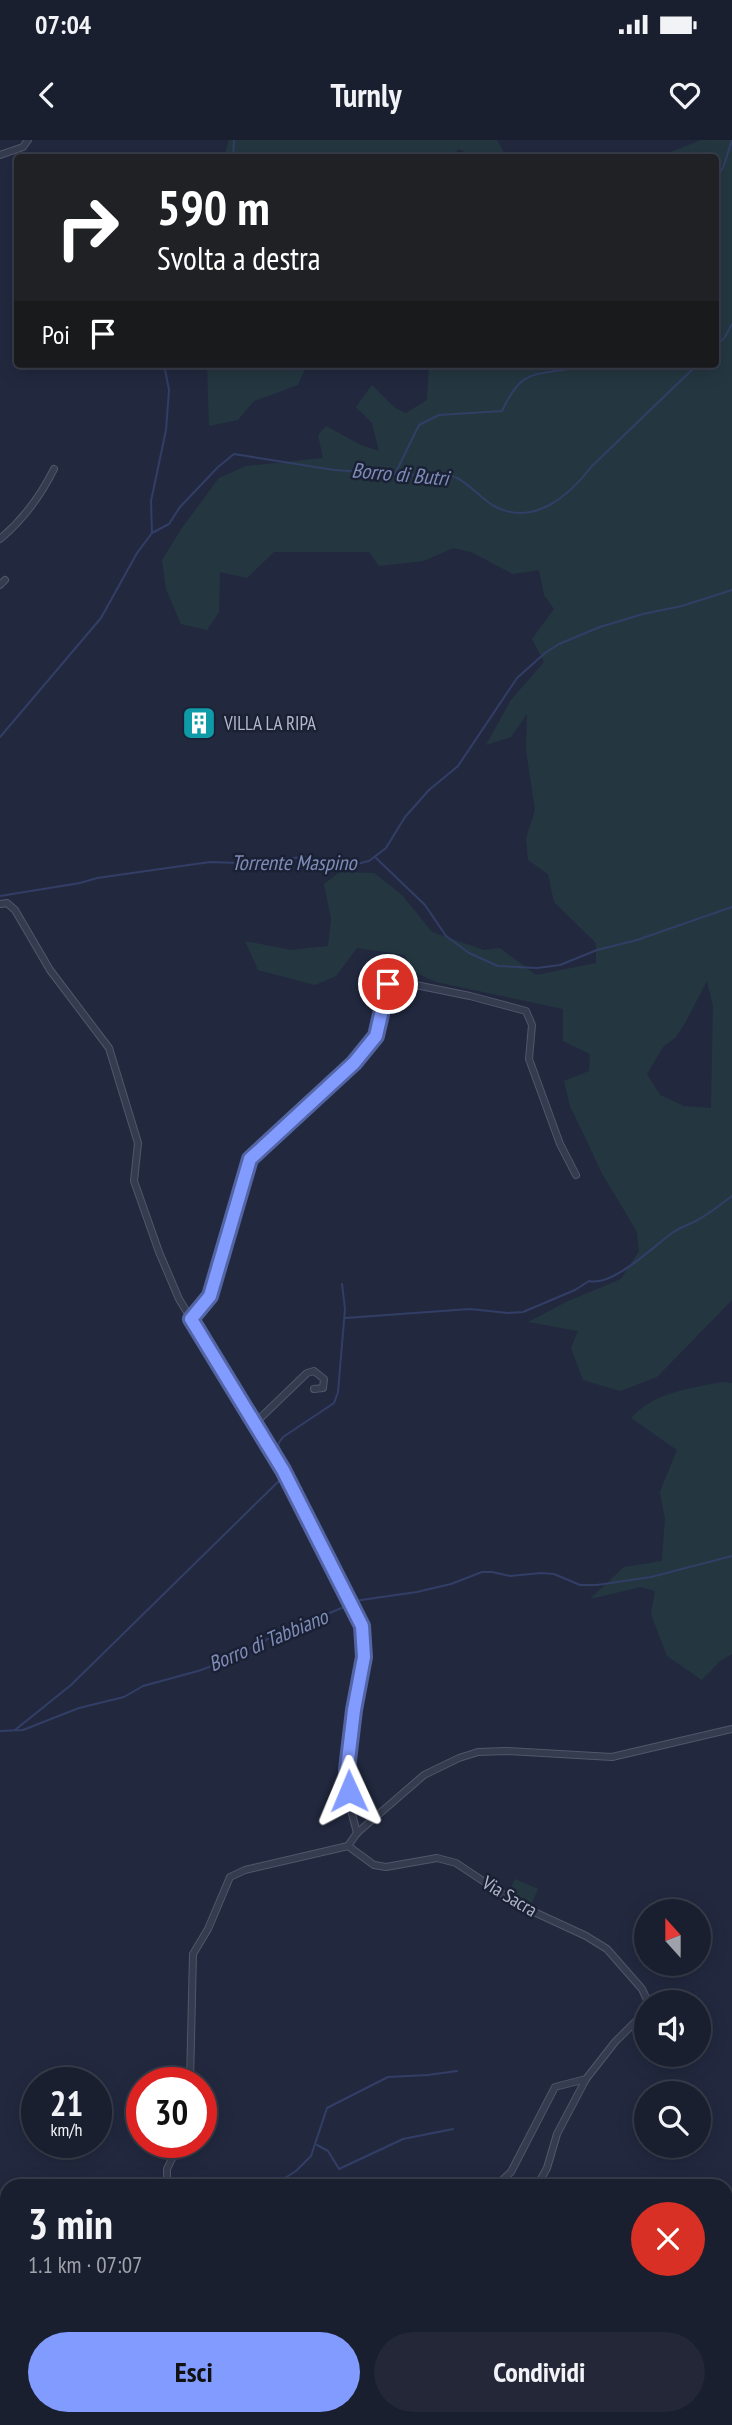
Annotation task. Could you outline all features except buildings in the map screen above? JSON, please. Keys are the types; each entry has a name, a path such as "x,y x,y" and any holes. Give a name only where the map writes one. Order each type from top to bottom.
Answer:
{"street":[{"path":"0,155 23,147 28,140"},
{"path":"0,539 16,526 38,499 54,469"},
{"path":"0,904 7,903 15,910 50,970 109,1048 138,1143 134,1181 179,1299 283,1470 362,1626 364,1657 347,1769 357,1833"},
{"path":"191,1319 210,1296 250,1159 354,1063 376,1036 388,984 396,981 526,1011 531,1026 529,1059 560,1144 576,1175"},
{"path":"254,1424 307,1373 314,1371 324,1379 323,1388 314,1389"},
{"path":"190,2067 193,1954 208,1929 230,1877 245,1870 348,1846 357,1833 424,1775 458,1758 478,1752 612,1757 732,1729"},
{"name":"Via Sacra","path":"348,1846 374,1865 386,1867 437,1858 456,1863 519,1905 586,1936 607,1949 642,1990"},
{"path":"541,2179 557,2134 586,2079 634,2023"},
{"path":"504,2179 511,2172 555,2087 586,2079"},
{"path":"167,2179 167,2169 172,2158"}],"shaded area":[{"path":"229,140 497,140 504,154 470,154 458,149 455,154 225,154"},
{"path":"701,140 732,140 732,1300 657,1377 620,1391 583,1380 571,1348 578,1331 528,1322 566,1302 621,1279 639,1251 637,1232 603,1175 570,1106 564,1081 589,1071 590,1054 563,1041 563,1009 436,982 410,970 405,955 357,948 336,976 315,985 258,970 245,941 291,950 328,946 331,919 324,884 340,872 374,873 402,895 432,932 484,950 500,948 536,975 596,963 596,943 554,902 548,874 528,860 526,839 535,810 526,750 527,714 511,737 486,745 511,700 544,662 532,639 554,609 544,595 539,570 513,574 471,552 453,548 424,561 379,566 369,552 274,552 247,578 220,572 219,612 207,630 181,624 166,589 162,560 219,478 246,466 323,458 318,435 326,426 361,445 379,451 372,423 356,407 372,385 395,408 406,413 427,400 429,368 719,368 719,154 666,154","holes":["707,981 713,1006 711,1108 684,1106 660,1095 647,1074 663,1047 676,1037"]},
{"path":"207,368 305,368 298,385 254,401 238,420 209,426"},
{"path":"722,1382 732,1383 732,1654 720,1661 702,1680 667,1656 651,1614 655,1591 641,1587 590,1599 624,1567 662,1561 665,1519 660,1492 677,1450 631,1418 640,1409 661,1397"},
{"path":"515,1879 538,1889 531,1905 508,1894"}],"waterway":[{"path":"233,154 234,140"},
{"path":"719,174 732,140"},
{"name":"Borro di Butri","path":"719,343 732,324"},
{"path":"0,737 101,618 137,553 152,533 151,501 166,430 169,390 165,368"},
{"path":"395,474 419,425 439,415 502,411 508,398 521,382 535,375 570,368"},
{"name":"Borro di Butri","path":"152,533 169,524 180,507 234,454 334,470 395,474 399,477 444,474 462,481 496,507 510,512 537,510 550,505 572,488 694,368"},
{"name":"Torrente Maspino","path":"0,896 97,878 210,862 238,863 304,857 349,866 369,861 386,848 405,817 429,790 458,766 517,678 545,653 559,644 600,627 732,590"},
{"path":"375,857 425,905 446,936 469,953 498,966 537,968 560,965 597,950 637,940 732,907"},
{"path":"345,1318 470,1309 523,1312 575,1290 589,1281 609,1278 620,1272 672,1233 701,1218 732,1196"},
{"path":"285,1467 278,1444 283,1437 334,1403 338,1392 345,1309 342,1284"},
{"path":"15,1730 71,1685 282,1478"},
{"name":"Borro di Tabbiano","path":"0,1731 23,1730 79,1708 124,1697 143,1686 198,1671 361,1600 417,1592 451,1584 482,1572 510,1576 554,1574 580,1585 597,1585 651,1577 732,1556"},
{"path":"283,2179 311,2156 327,2108 388,2077 457,2071"},
{"path":"317,2145 328,2151 339,2169 403,2139 453,2129"}],"place":[{"name":"VILLA LA RIPA","path":"199,723"}],"route":[{"path":"349,1791 347,1769 364,1657 362,1626 283,1470 191,1319 210,1296 250,1159 354,1063 376,1036 388,984"}]}
